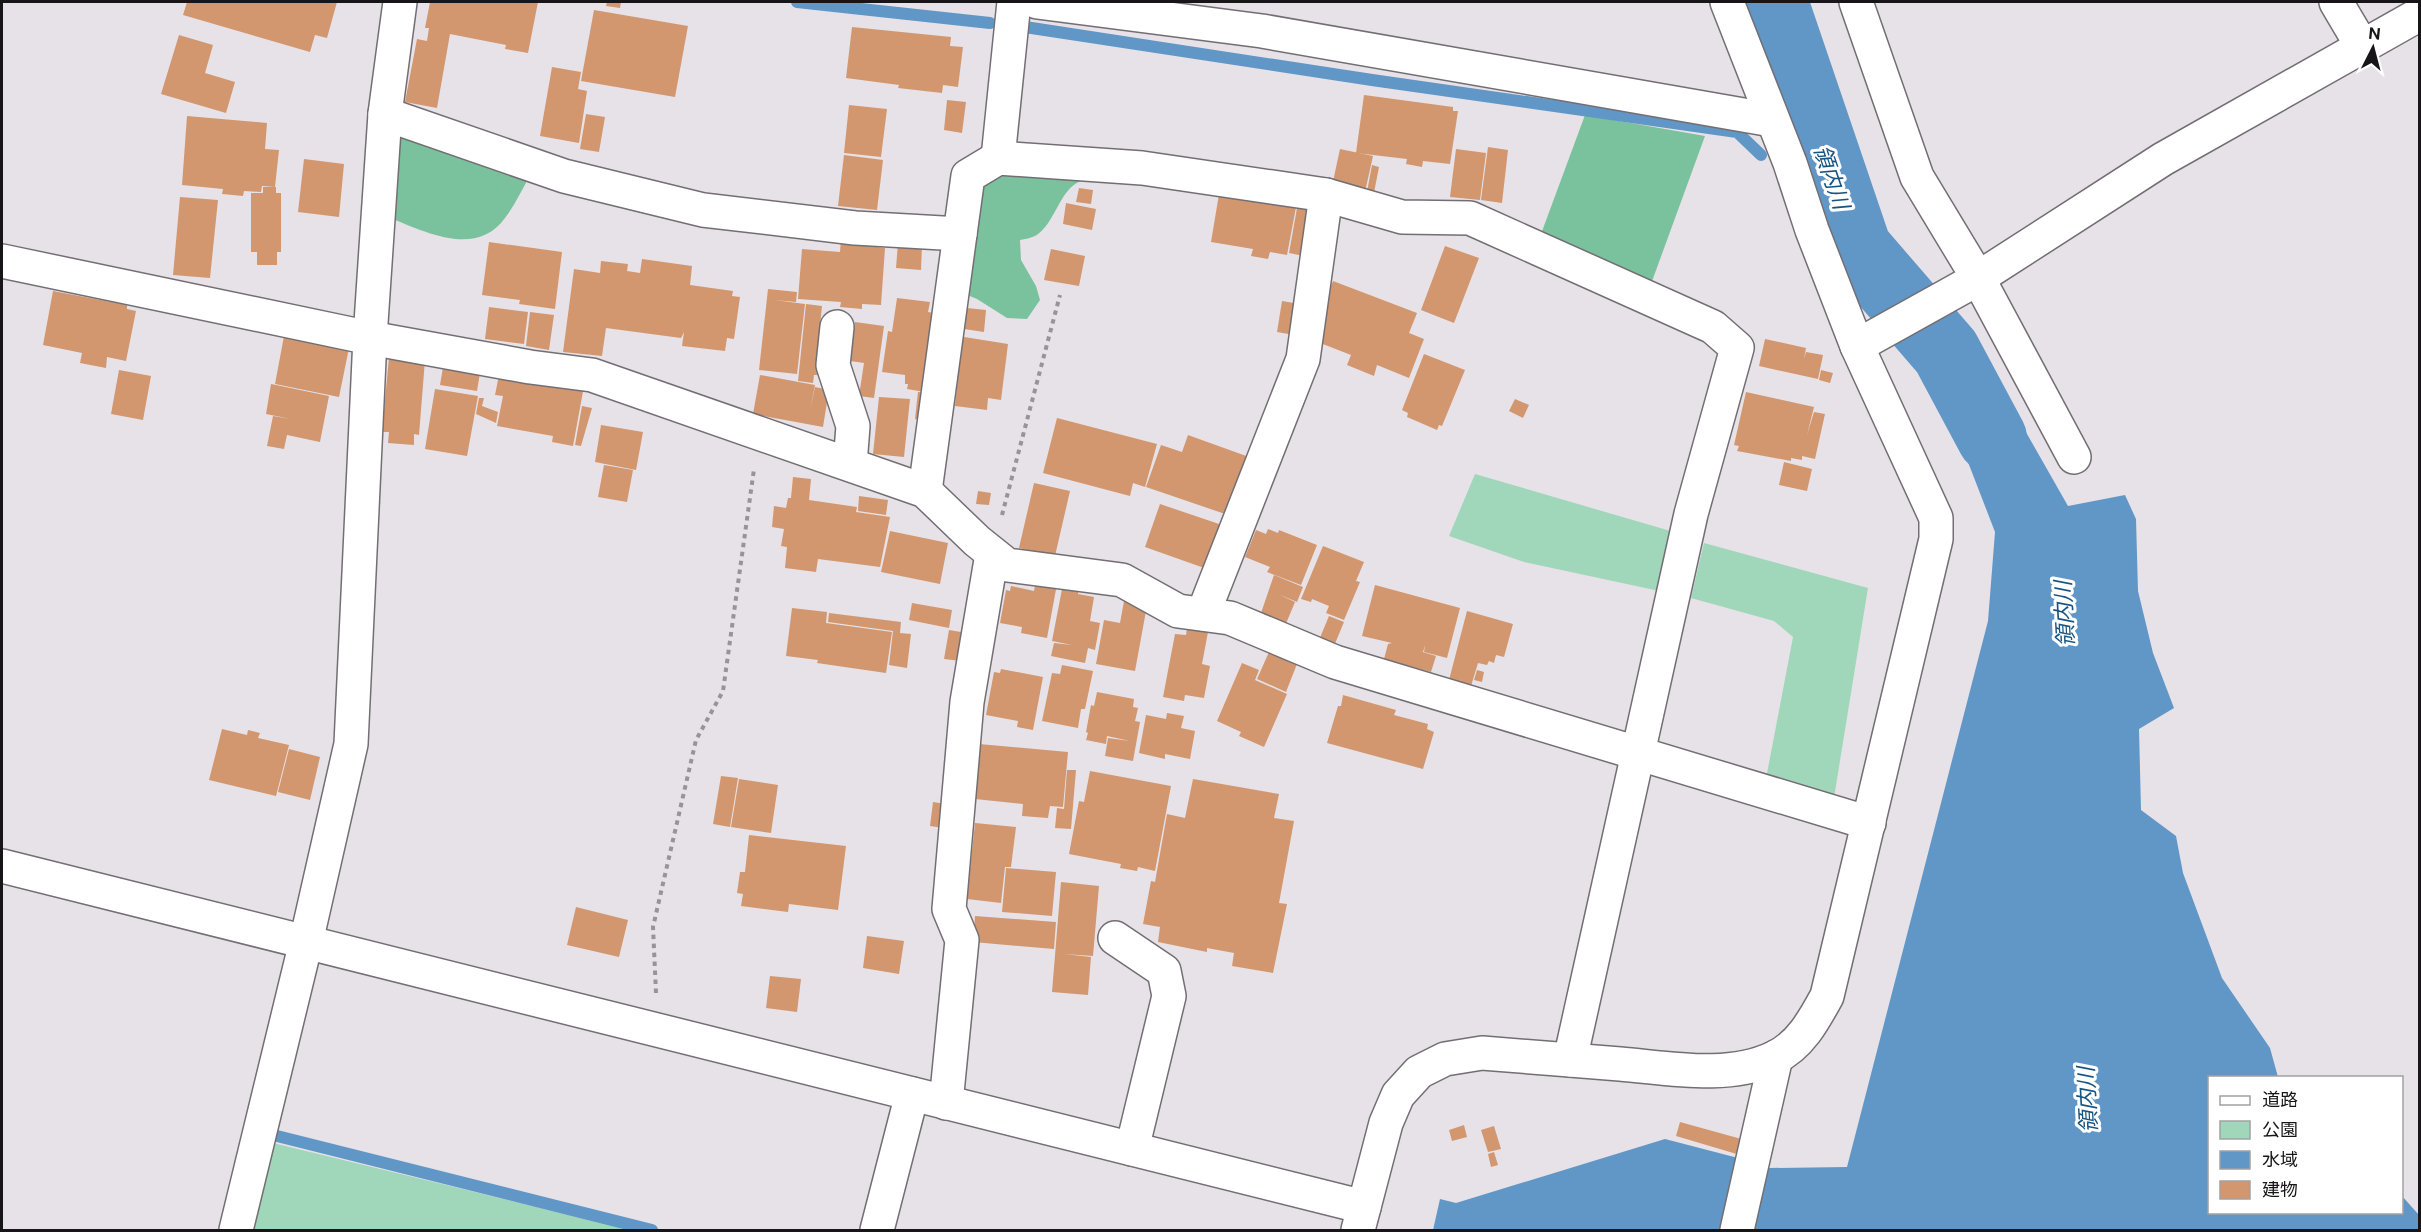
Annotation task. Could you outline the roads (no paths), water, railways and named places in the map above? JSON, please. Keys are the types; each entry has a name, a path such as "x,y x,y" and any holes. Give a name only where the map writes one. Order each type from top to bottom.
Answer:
{"street":[{"path":"236,1230 306,942 351,744 370,338 385,114 400,2"},
{"path":"998,158 1014,2"},
{"path":"1037,2 1262,31 1772,120"},
{"path":"2,866 1132,1149 1361,1219 1386,1123 1398,1095 1419,1072 1445,1059 1482,1053 1709,1071 1751,1067 1776,1057 1798,1040 1814,1020 1827,996 1936,540 1936,518 1857,346 1812,230 1791,163 1727,2"},
{"path":"1856,2 1917,177 2074,457"},
{"path":"2336,2 2362,46"},
{"path":"1857,346 1975,280 2163,159 2420,14"},
{"path":"385,114 564,176 703,210 855,228 960,234"},
{"path":"925,491 968,176 998,158 1142,168 1326,195 1402,217 1470,218 1713,327 1737,348 1691,514 1636,753 1570,1060"},
{"path":"1203,614 1303,359 1326,195"},
{"path":"2,261 370,338 530,367 592,375 925,491 992,554 1007,565 1122,580 1178,611 1230,618 1335,662 1869,824"},
{"path":"837,327 834,365 853,426 850,464"},
{"path":"946,1103 962,940 949,909 968,702 992,554"},
{"path":"1115,938 1164,971 1169,996 1132,1149"},
{"path":"1737,1230 1776,1057"},
{"path":"877,1230 912,1094"}],"water":[{"path":"1960,343 2015,413 2068,506 2125,495 2136,519 2138,591 2153,653 2174,708 2139,729 2141,810 2176,836 2183,873 2222,978 2270,1048 2278,1076 2208,1076 2208,1214 2403,1214 2403,1197 2419,1215 2419,1230 1754,1230 1769,1168 1847,1167 1988,621 1995,532 1929,361"},
{"path":"1665,1139 1742,1159 1724,1230 1433,1230 1440,1199 1456,1203"}],"waterway":[{"path":"797,2 990,23"},
{"name":"領内川","path":"1773,2 1857,249 1946,352 1992,438"},
{"path":"1025,27 1372,80 1737,132 1761,155"},
{"path":"277,1136 652,1230"}]}
